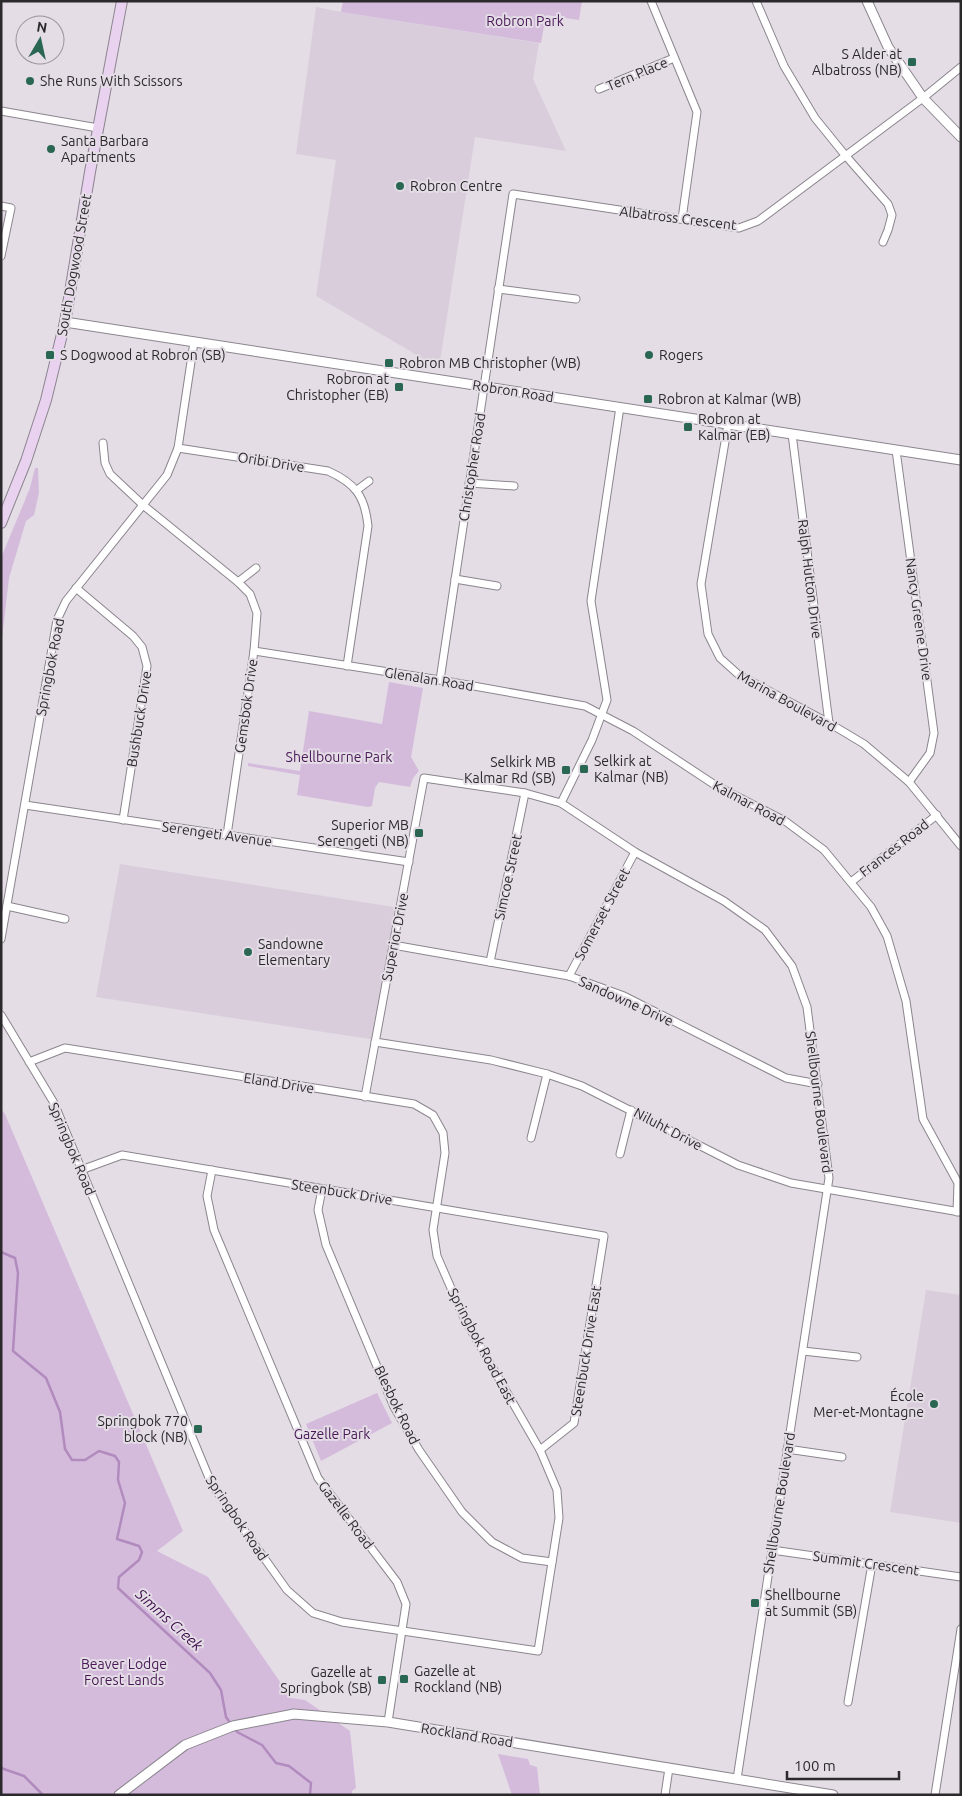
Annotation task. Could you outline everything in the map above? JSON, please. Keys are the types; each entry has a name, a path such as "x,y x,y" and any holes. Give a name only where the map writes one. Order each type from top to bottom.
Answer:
{"main road":[{"name":"South Dogwood Street","path":"1,523 26,460 46,400 65,322 122,1"}],"street":[{"path":"651,1 697,112 682,219"},
{"path":"756,1 784,66 816,118 845,156 888,204 892,215 883,242"},
{"path":"867,1 888,47 923,98 961,137"},
{"name":"Tern Place","path":"600,89 674,58"},
{"name":"Albatross Crescent","path":"513,194 739,228 758,221 923,98 961,67"},
{"path":"1,111 98,128"},
{"name":"Christopher Road","path":"440,680 513,194"},
{"path":"1,206 11,208 1,256"},
{"path":"498,289 576,299"},
{"name":"Robron Road","path":"65,322 961,460"},
{"name":"Springbok Road","path":"1,939 57,620 66,601 167,475 178,448 194,342"},
{"path":"560,803 592,740 607,700 591,601 620,408"},
{"name":"Marina Boulevard","path":"728,424 701,584 708,634 720,658 739,675 864,744 909,782 961,846"},
{"name":"Ralph Hutton Drive","path":"792,434 829,724"},
{"name":"Gemsbok Drive","path":"103,443 104,463 110,474 143,505 238,582 250,594 257,613 254,651 227,835"},
{"name":"Oribi Drive","path":"178,448 328,471 344,478 357,490"},
{"name":"Nancy Greene Drive","path":"896,450 934,733 930,752 909,782"},
{"path":"347,666 368,526 366,508 357,490 369,481"},
{"path":"469,483 514,486"},
{"path":"238,582 256,568"},
{"path":"455,579 497,586"},
{"name":"Bushbuck Drive","path":"76,588 133,636 142,647 147,666 123,820"},
{"name":"Glenalan Road","path":"254,651 440,680 585,706 601,715"},
{"name":"Kalmar Road","path":"601,715 633,731 715,786 785,821 824,850 871,907 887,936 906,1001 923,1119 958,1183 959,1212"},
{"name":"Shellbourne Boulevard","path":"424,778 525,793 560,803 635,852 724,901 765,930 792,966 807,1007 829,1178 737,1779"},
{"name":"Superior Drive","path":"365,1097 424,778"},
{"name":"Simcoe Street","path":"490,962 525,793"},
{"name":"Serengeti Avenue","path":"25,805 409,862"},
{"name":"Frances Road","path":"851,882 937,815"},
{"name":"Somerset Street","path":"569,976 635,852"},
{"path":"7,906 65,919"},
{"name":"Sandowne Drive","path":"394,945 569,976 624,996 786,1078 818,1084"},
{"name":"Springbok Road","path":"1,1015 54,1103 212,1485 288,1590 313,1613 342,1622 538,1651 559,1518 557,1490 540,1450"},
{"name":"Niluht Drive","path":"375,1042 491,1060 547,1074 582,1086 738,1166 791,1184 959,1212"},
{"name":"Eland Drive","path":"29,1062 66,1048 414,1104 433,1115 443,1133 445,1153 436,1208"},
{"path":"531,1138 547,1074"},
{"path":"620,1154 631,1110"},
{"name":"Steenbuck Drive","path":"81,1170 122,1155 604,1236"},
{"name":"Gazelle Road","path":"212,1170 207,1196 214,1230 318,1478 397,1582 406,1604 388,1722"},
{"name":"Blesbok Road","path":"322,1189 318,1210 326,1245 394,1407 419,1450 462,1512 492,1542 522,1558 552,1562"},
{"name":"Springbok Road East","path":"436,1208 433,1230 437,1256 464,1318 540,1450"},
{"name":"Steenbuck Drive East","path":"540,1450 574,1423 604,1236"},
{"path":"803,1351 857,1358"},
{"path":"787,1449 842,1456"},
{"name":"Summit Crescent","path":"772,1550 961,1577"},
{"path":"848,1702 872,1564"},
{"path":"935,1795 957,1679 961,1629"},
{"name":"Rockland Road","path":"119,1795 185,1745 233,1726 294,1714 388,1722 833,1795"},
{"path":"665,1795 669,1768"}],"shaded area":[{"name":"Robron Centre","path":"316,7 539,43 533,79 566,151 475,137 439,368 316,296 336,160 296,154"},
{"name":"Sandowne Elementary","path":"120,864 400,908 376,1040 96,997"},
{"name":"École Mer-et-Montagne","path":"926,1290 961,1295 961,1523 890,1512"}],"green space":[{"name":"Robron Park","path":"343,1 582,1 579,20 546,15 541,43 341,12"},
{"path":"35,468 38,468 39,493 34,515 26,521 9,578 1,647 1,558 30,488"},
{"name":"Shellbourne Park","path":"389,682 423,688 411,757 419,771 413,778 410,787 379,782 375,788 372,806 368,807 297,795 300,775 248,766 248,763 300,771 309,711 382,724"},
{"name":"Beaver Lodge Forest Lands","path":"1,1109 5,1114 183,1531 157,1551 208,1577 291,1698 305,1700 350,1731 356,1788 352,1791 352,1795 1,1795"},
{"name":"Gazelle Park","path":"377,1393 392,1423 321,1461 306,1424"},
{"path":"498,1754 528,1759 530,1765 537,1767 540,1795 512,1795"}],"waterway":[{"name":"Simms Creek","path":"1,1252 15,1258 18,1273 13,1351 46,1378 60,1412 65,1449 72,1460 85,1460 99,1451 115,1456 119,1462 118,1480 125,1503 117,1539 139,1546 142,1552 139,1560 119,1577 118,1588 210,1673 221,1690 226,1717 231,1724"},
{"name":"Simms Creek","path":"235,1728 237,1732 262,1745 276,1763 289,1766 311,1783 310,1795"},
{"path":"1,1768 24,1776 43,1795"}],"place":[{"name":"S Alder at Albatross (NB)","path":"912,62"},
{"name":"She Runs With Scissors","path":"30,81"},
{"name":"Santa Barbara Apartments","path":"51,149"},
{"name":"Robron Centre","path":"400,186"},
{"name":"S Dogwood at Robron (SB)","path":"50,355"},
{"name":"Rogers","path":"649,355"},
{"name":"Robron MB Christopher (WB)","path":"389,363"},
{"name":"Robron at Christopher (EB)","path":"399,387"},
{"name":"Robron at Kalmar (WB)","path":"648,399"},
{"name":"Robron at Kalmar (EB)","path":"688,427"},
{"name":"Selkirk at Kalmar (NB)","path":"584,769"},
{"name":"Selkirk MB Kalmar Rd (SB)","path":"566,770"},
{"name":"Superior MB Serengeti (NB)","path":"419,833"},
{"name":"Sandowne Elementary","path":"248,952"},
{"name":"École Mer-et-Montagne","path":"934,1404"},
{"name":"Springbok 770 block (NB)","path":"198,1429"},
{"name":"Shellbourne at Summit (SB)","path":"755,1603"},
{"name":"Gazelle at Rockland (NB)","path":"404,1679"},
{"name":"Gazelle at Springbok (SB)","path":"382,1680"}]}
